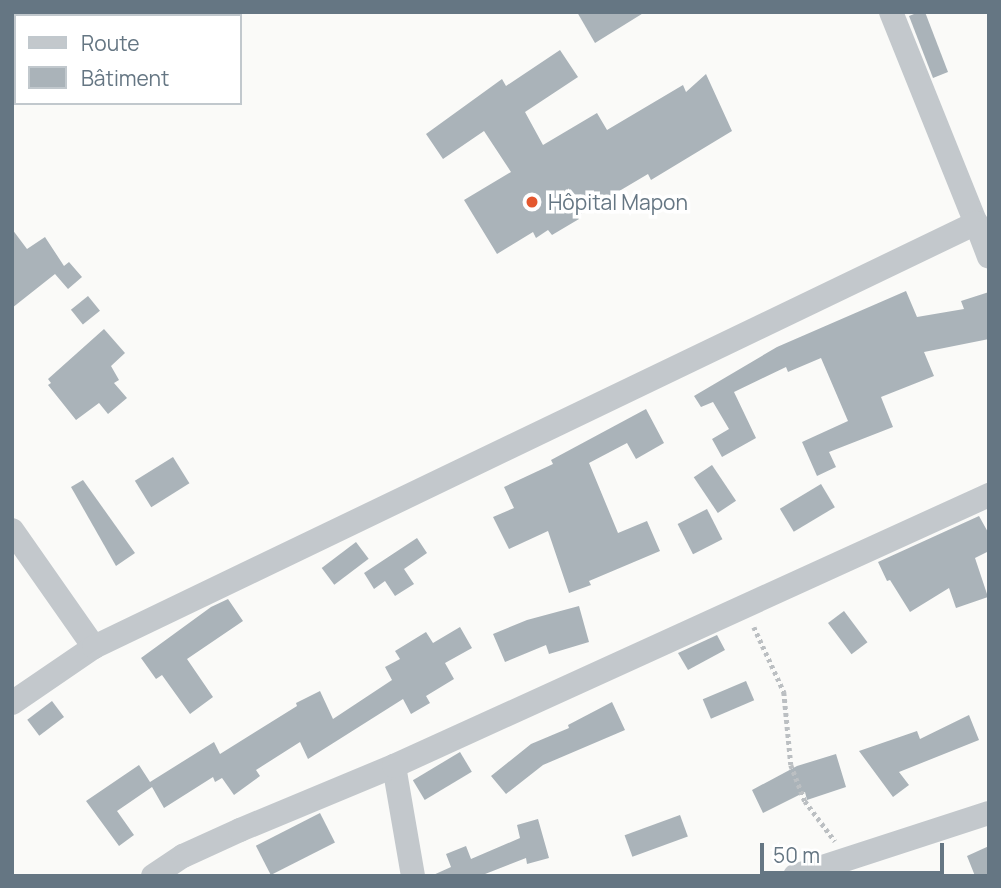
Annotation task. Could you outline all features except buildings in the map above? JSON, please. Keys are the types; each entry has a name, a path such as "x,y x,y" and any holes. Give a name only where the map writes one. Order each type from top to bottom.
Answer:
{"street":[{"path":"891,12 989,257"},
{"path":"12,704 94,648 976,223"},
{"path":"153,876 183,856 240,830 394,766 989,495"},
{"path":"12,530 94,648"},
{"path":"394,766 413,876"},
{"path":"794,876 989,813"}],"path":[{"path":"745,607 783,692 791,765 805,801 848,858"}],"place":[{"name":"Hôpital Mapon","path":"532,202"}]}
